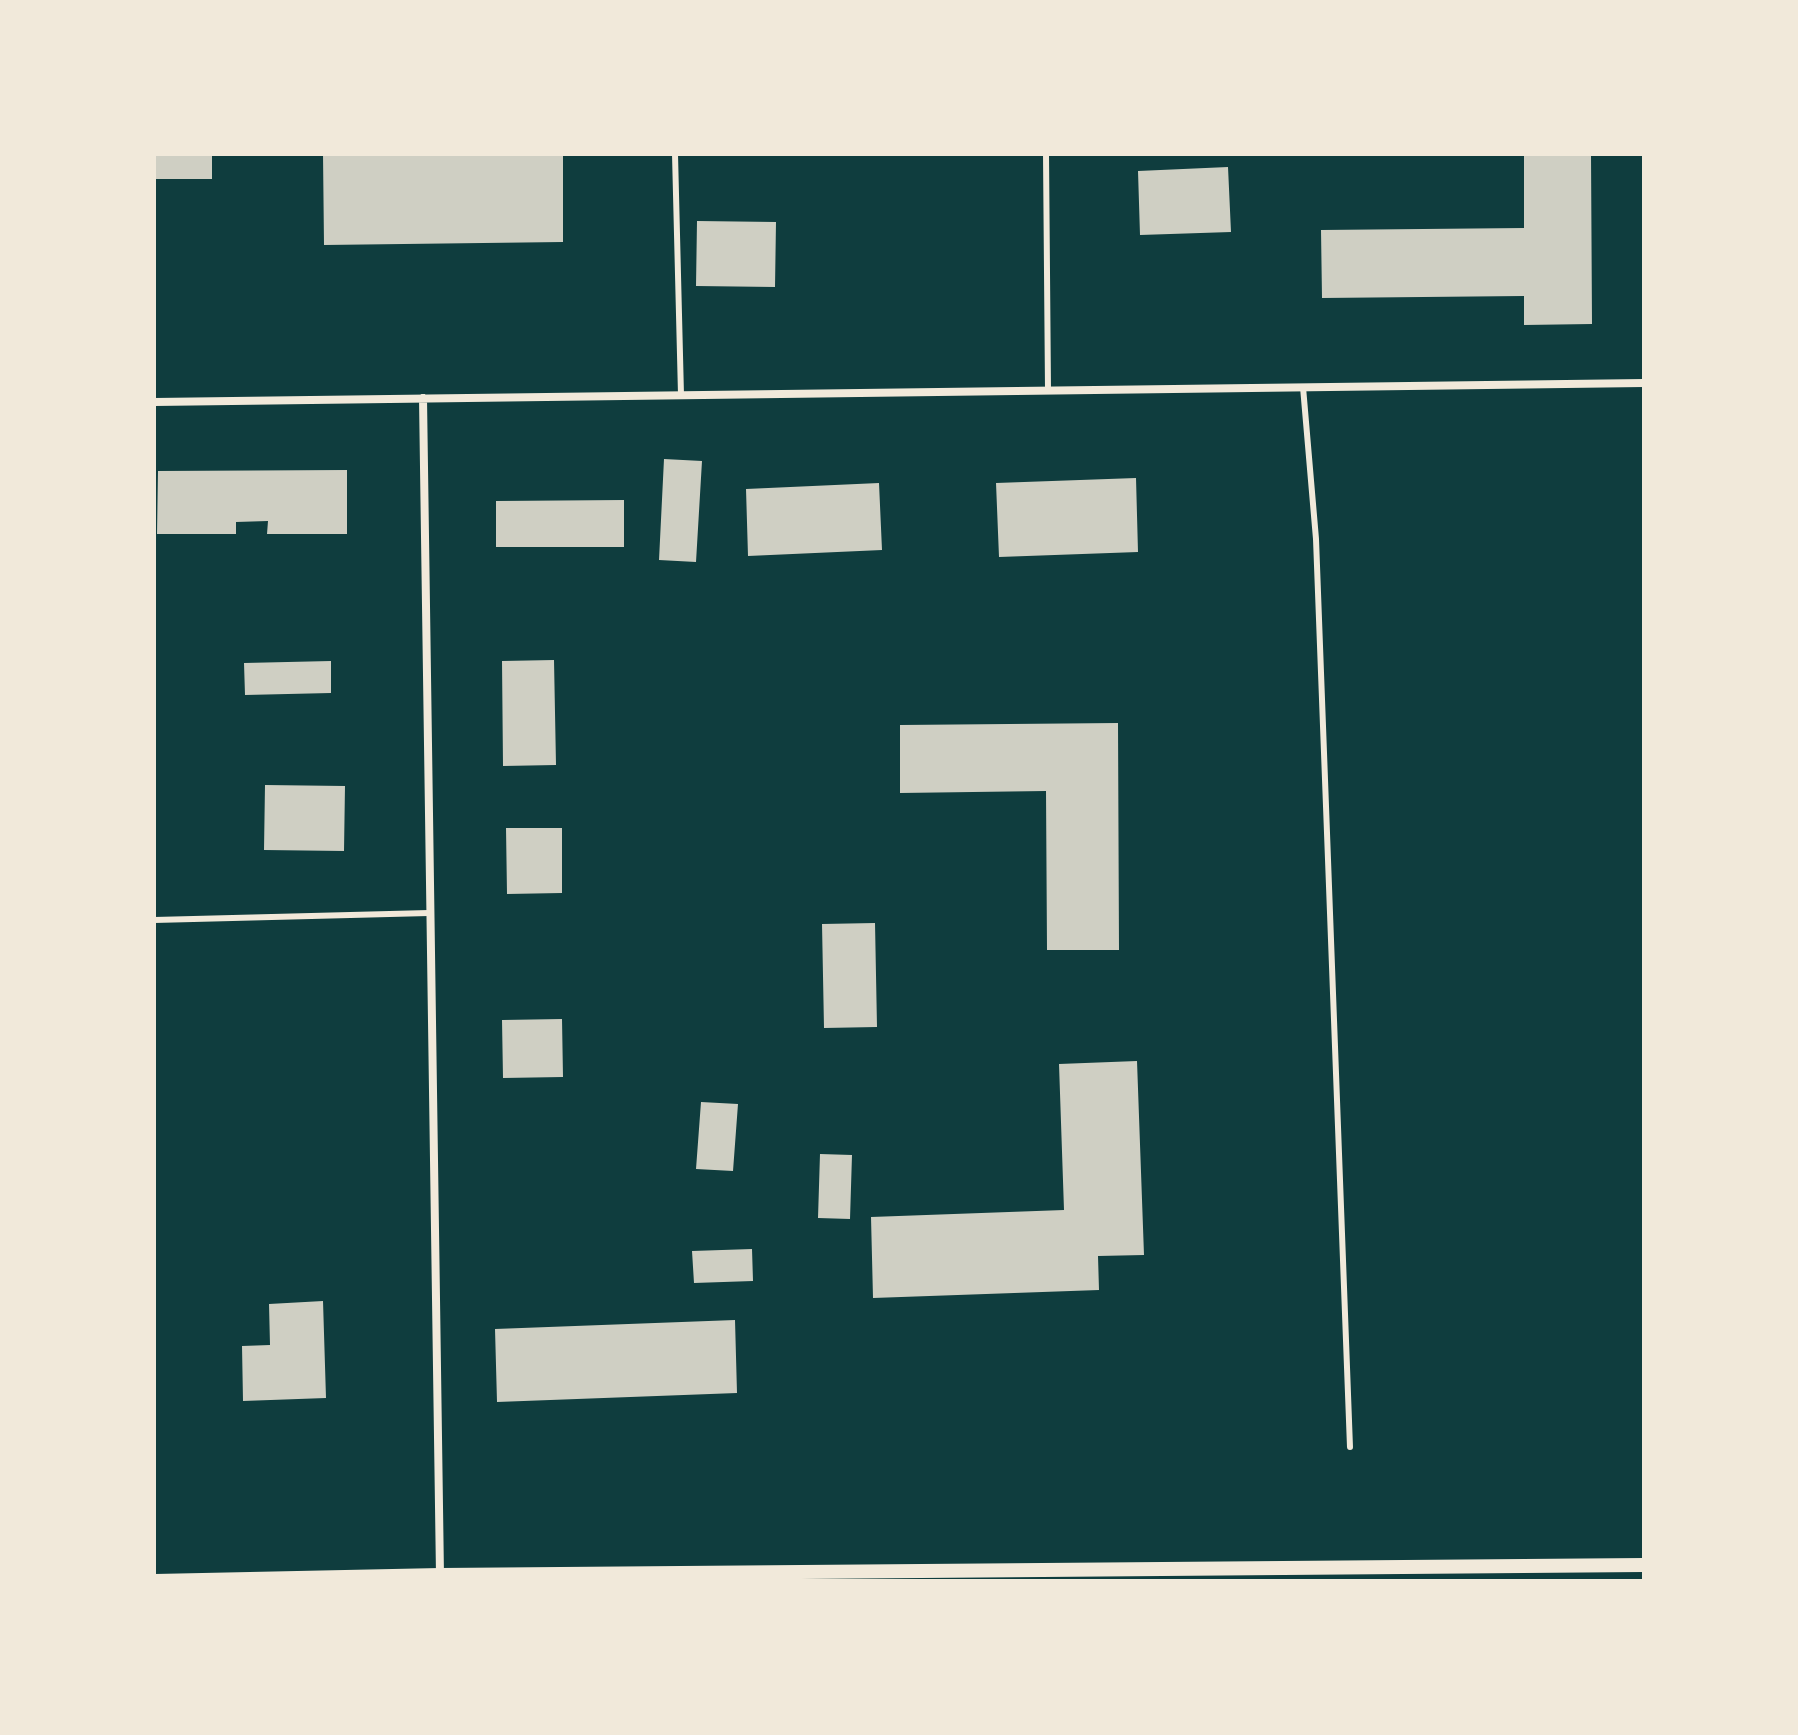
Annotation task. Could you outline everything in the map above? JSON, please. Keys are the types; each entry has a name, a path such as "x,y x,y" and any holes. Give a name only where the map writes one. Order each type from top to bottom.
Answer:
{"street":[{"path":"154,402 1644,383"},
{"path":"423,398 440,1575"},
{"path":"155,1581 440,1575 1644,1565"}],"lane":[{"path":"675,154 681,395"},
{"path":"1046,154 1048,390"},
{"path":"1303,387 1316,539 1350,1447"},
{"path":"154,920 429,913"}],"building":[{"path":"154,154 212,154 212,179 154,179"},
{"path":"323,154 563,154 563,242 324,245"},
{"path":"1524,154 1591,154 1592,324 1524,325 1524,296 1322,298 1321,230 1524,228"},
{"path":"1228,167 1231,232 1140,235 1138,171"},
{"path":"697,221 776,222 775,287 696,286"},
{"path":"664,459 702,461 696,562 659,560"},
{"path":"347,470 347,534 267,534 268,521 236,522 236,534 157,534 158,471"},
{"path":"1136,478 1138,552 999,557 996,483"},
{"path":"879,483 882,550 748,556 746,489"},
{"path":"624,500 624,547 496,547 496,501"},
{"path":"554,660 556,765 503,766 502,661"},
{"path":"331,661 331,693 245,695 244,663"},
{"path":"1118,723 1119,950 1047,950 1046,791 900,793 900,725"},
{"path":"265,785 345,786 344,851 264,850"},
{"path":"506,828 562,828 562,893 507,894"},
{"path":"875,923 877,1027 824,1028 822,924"},
{"path":"562,1019 563,1077 503,1078 502,1020"},
{"path":"1137,1061 1144,1255 1098,1256 1099,1290 873,1298 871,1217 1064,1210 1059,1064"},
{"path":"701,1102 738,1104 733,1171 696,1169"},
{"path":"820,1154 852,1155 850,1219 818,1218"},
{"path":"752,1249 753,1281 694,1283 692,1251"},
{"path":"323,1301 326,1398 243,1401 242,1346 270,1345 269,1304"},
{"path":"735,1320 737,1393 497,1402 495,1329"}]}
